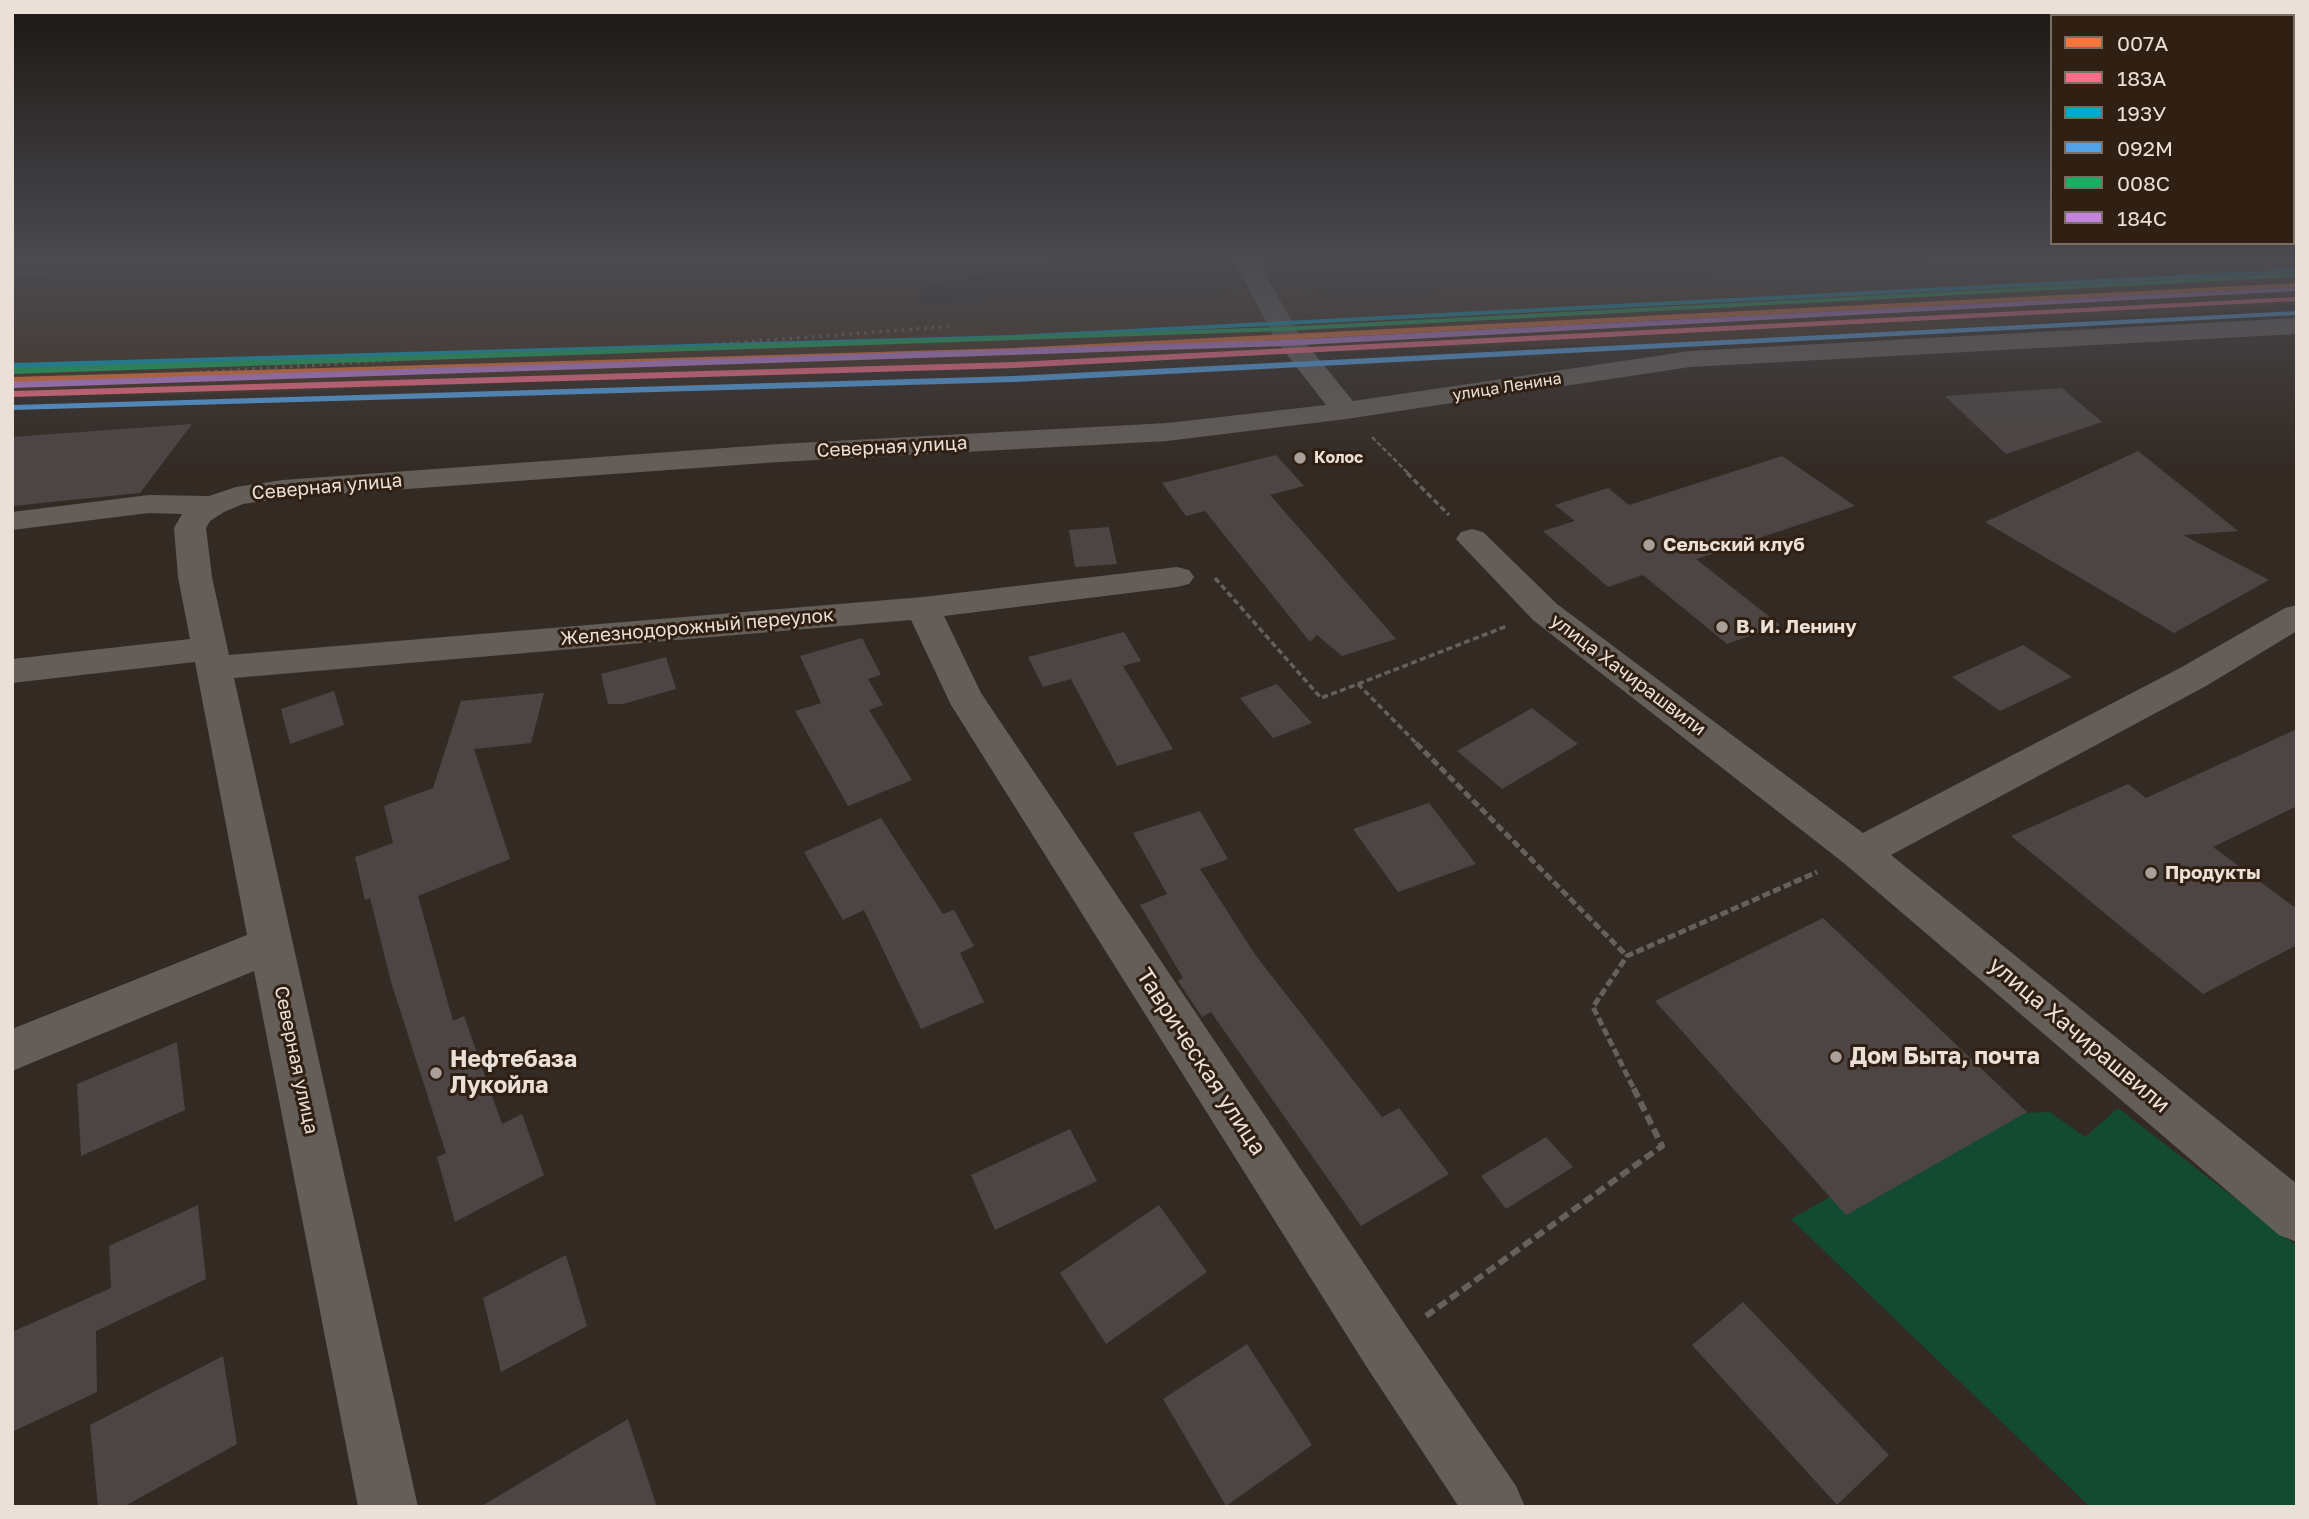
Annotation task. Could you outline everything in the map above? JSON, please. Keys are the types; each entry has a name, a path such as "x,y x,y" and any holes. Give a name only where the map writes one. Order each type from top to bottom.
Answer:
{"street":[{"path":"1284,331 1346,411"},
{"name":"улица Ленина","path":"1346,411 1690,359 2207,331"},
{"name":"Северная улица","path":"388,1507 214,658 195,577 190,528 197,515 236,496 283,489 779,453 1167,432 1346,411"},
{"path":"12,522 149,505 213,505"},
{"name":"улица Хачирашвили","path":"1472,539 1545,612 1860,853 2297,1217"},
{"name":"Железнодорожный переулок","path":"12,671 923,608 1177,577"},
{"name":"Таврическая улица","path":"923,608 964,696 1386,1346 1494,1507"},
{"path":"1860,853 2193,677 2297,616"},
{"path":"12,1049 272,943"}],"path":[{"path":"1346,411 1472,539"},
{"path":"1177,577 1217,578 1321,698 1545,612"},
{"path":"1358,684 1627,956"},
{"path":"1386,1346 1662,1146 1593,1007 1627,956 1860,853"}],"shaded area":[{"path":"12,331 1924,331 1749,343 1313,349 281,392 12,397"}],"green space":[{"path":"2118,1108 2297,1246 2297,1507 2090,1507 1791,1219 1975,1115 2050,1112 2085,1137"}],"building":[{"path":"2062,388 2102,422 2006,454 1945,396"},
{"path":"192,424 140,493 12,506 12,437"},
{"path":"2138,451 2238,531 2183,535 2269,580 2174,633 1985,522"},
{"path":"1276,455 1304,486 1270,495 1396,639 1342,656 1317,635 1310,642 1205,511 1186,516 1162,483"},
{"name":"Сельский клуб","path":"1782,456 1855,506 1696,559 1780,625 1727,644 1643,575 1608,587 1543,531 1575,521 1555,505 1608,488 1629,505"},
{"path":"1109,527 1117,564 1075,567 1069,530"},
{"path":"1124,632 1141,661 1123,666 1173,749 1117,766 1071,679 1043,687 1028,657"},
{"path":"862,638 881,675 868,679 883,705 869,710 912,780 848,806 795,711 821,703 800,656"},
{"path":"2023,645 2072,677 2000,711 1952,677"},
{"path":"666,657 676,689 623,704 608,704 601,674"},
{"path":"1277,684 1312,723 1273,738 1240,698"},
{"path":"334,691 344,725 290,744 281,709"},
{"path":"544,693 531,743 474,749 510,859 418,896 453,1021 464,1016 502,1124 522,1114 544,1175 455,1222 437,1157 446,1153 391,982 370,898 365,900 355,857 393,843 384,806 433,788 461,701"},
{"path":"1532,708 1578,744 1502,789 1457,751"},
{"name":"Продукты","path":"2297,729 2297,806 2213,847 2297,909 2297,945 2203,994 2011,836 2128,784 2146,798"},
{"path":"1429,803 1476,864 1398,892 1353,829"},
{"path":"1200,811 1228,859 1200,869 1256,956 1382,1117 1399,1108 1449,1174 1361,1226 1211,1012 1202,1017 1178,981 1183,978 1140,905 1167,894 1133,833"},
{"path":"881,818 943,914 954,910 974,946 960,953 984,1002 921,1029 864,910 843,920 804,852"},
{"name":"Дом Быта, почта","path":"1823,918 2027,1112 1846,1215 1655,1001"},
{"path":"177,1042 185,1110 81,1156 77,1084"},
{"path":"1070,1129 1097,1181 995,1230 971,1175"},
{"path":"1546,1137 1573,1167 1506,1209 1481,1176"},
{"path":"198,1205 206,1279 96,1331 97,1392 12,1432 12,1332 111,1288 109,1246"},
{"path":"1159,1205 1207,1272 1106,1344 1060,1273"},
{"path":"566,1255 587,1326 501,1372 483,1298"},
{"path":"1743,1302 1889,1455 1837,1505 1692,1345"},
{"path":"1247,1344 1312,1445 1226,1506 1163,1399"},
{"path":"223,1356 237,1444 123,1507 98,1507 90,1425"},
{"path":"628,1419 657,1507 480,1507"}],"railway":[{"path":"640,350 890,331"},
{"path":"140,376 476,355"}],"transit line":[{"name":"193У","path":"12,366 1012,337 1131,331"},
{"name":"008С","path":"12,371 1226,331"},
{"name":"007А","path":"12,380 1013,351 1404,331"},
{"name":"184С","path":"12,385 1283,343 1510,331"},
{"name":"183А","path":"12,394 1014,365 1677,331"},
{"name":"092М","path":"13,408 1014,379 1949,331"}],"place":[{"name":"Колос","path":"1300,458"},
{"name":"Сельский клуб","path":"1649,545"},
{"name":"В. И. Ленину","path":"1722,627"},
{"name":"Продукты","path":"2151,873"},
{"name":"Дом Быта, почта","path":"1836,1057"},
{"name":"Нефтебаза Лукойла","path":"436,1073"}]}
